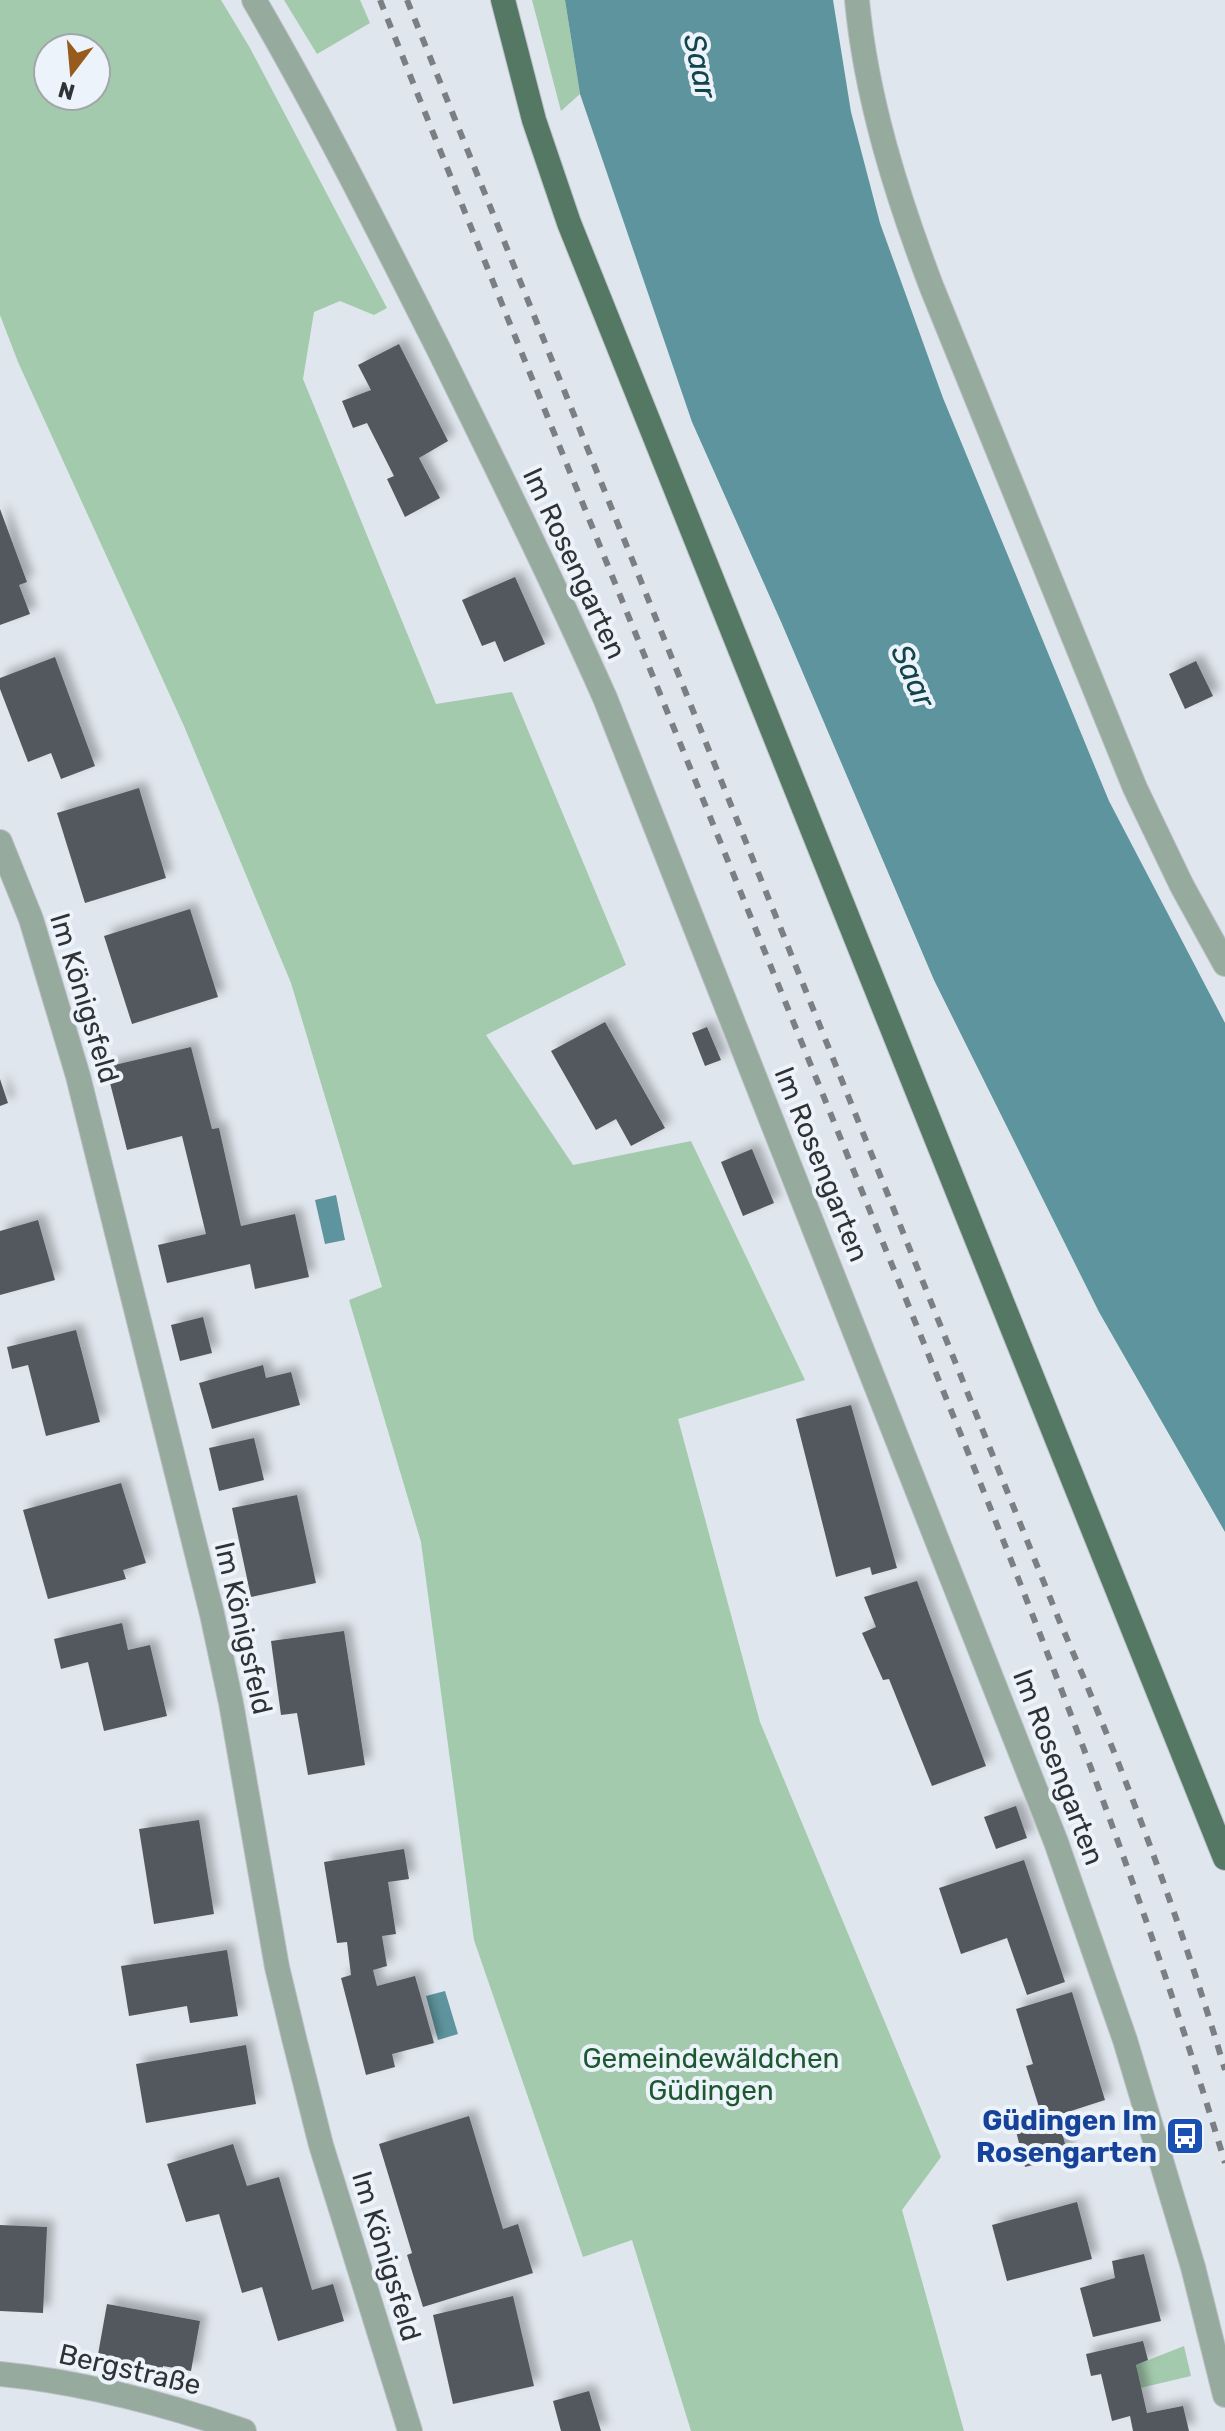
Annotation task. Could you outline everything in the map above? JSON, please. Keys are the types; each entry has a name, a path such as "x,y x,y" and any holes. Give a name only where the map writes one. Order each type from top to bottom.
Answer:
{"main road":[{"path":"503,0 534,120 569,223 1225,1858"}],"street":[{"name":"Im Rosengarten","path":"254,0 302,83 401,274 547,568 605,698 1062,1857 1125,2040 1193,2267 1225,2395"},
{"path":"857,0 876,109 907,220 927,274 1135,788 1182,886 1225,964"},
{"name":"Im Königsfeld","path":"0,842 31,919 78,1076 212,1614 231,1703 277,1967 294,2038 321,2145 410,2431"},
{"name":"Bergstraße","path":"0,2374 75,2384 146,2401 244,2431"}],"green space":[{"name":"Gemeindewäldchen Güdingen","path":"0,0 221,0 250,48 387,308 374,315 340,301 314,312 303,379 436,704 512,692 626,965 486,1035 573,1165 691,1141 805,1380 678,1419 760,1722 941,2157 902,2210 964,2431 691,2431 632,2240 583,2257 474,1940 421,1542 349,1300 382,1287 291,983 184,726 18,362 0,315"},
{"path":"284,0 360,0 370,23 317,54"},
{"path":"532,0 565,0 580,94 561,111"},
{"path":"1184,2346 1191,2376 1140,2388 1136,2365"}],"water":[{"name":"Saar","path":"565,0 833,0 851,112 880,223 943,398 1109,801 1225,1023 1225,1532 1099,1312 934,980 692,422 580,94"},
{"path":"336,1195 345,1240 325,1244 315,1200"},
{"path":"445,1991 458,2034 438,2040 426,1996"}],"building":[{"path":"399,344 448,441 419,458 440,498 405,517 387,479 394,476 367,423 353,428 342,401 371,390 358,365"},
{"path":"0,509 27,582 19,585 30,614 0,625"},
{"path":"515,577 545,644 504,662 495,641 482,646 462,600"},
{"path":"55,657 95,766 61,779 51,753 28,762 0,689 0,678"},
{"path":"1196,661 1213,696 1185,709 1169,674"},
{"path":"139,788 166,878 85,903 57,813"},
{"path":"190,909 218,997 132,1024 104,936"},
{"path":"605,1022 665,1128 631,1146 616,1119 596,1130 551,1051"},
{"path":"707,1027 721,1060 705,1066 692,1033"},
{"path":"191,1047 212,1129 219,1128 241,1226 295,1214 309,1277 255,1289 250,1264 167,1283 158,1245 206,1234 182,1136 127,1150 106,1067"},
{"path":"0,1079 8,1103 0,1106"},
{"path":"752,1149 774,1203 743,1216 721,1162"},
{"path":"38,1220 55,1280 0,1295 0,1231"},
{"path":"203,1317 212,1353 180,1361 171,1325"},
{"path":"76,1330 100,1422 46,1436 28,1365 12,1369 7,1347"},
{"path":"263,1365 266,1378 291,1372 300,1405 212,1429 199,1383"},
{"path":"851,1405 897,1568 872,1575 870,1567 836,1577 796,1419"},
{"path":"254,1438 264,1480 219,1491 209,1448"},
{"path":"121,1483 146,1563 123,1570 126,1579 48,1599 23,1510"},
{"path":"297,1495 316,1583 251,1597 232,1508"},
{"path":"917,1581 986,1766 932,1786 889,1679 883,1680 862,1633 876,1627 864,1597"},
{"path":"122,1623 128,1650 150,1645 167,1716 104,1731 88,1662 61,1669 54,1639"},
{"path":"344,1631 365,1765 308,1775 297,1713 281,1715 271,1641"},
{"path":"1016,1806 1027,1838 996,1849 984,1817"},
{"path":"199,1820 214,1914 154,1924 139,1829"},
{"path":"404,1849 409,1879 388,1882 396,1934 382,1936 387,1966 373,1970 377,1986 415,1976 434,2043 392,2054 395,2067 366,2075 341,1978 351,1975 347,1942 337,1943 324,1862"},
{"path":"1024,1860 1065,1982 1027,1995 1007,1938 961,1954 939,1888"},
{"path":"227,1950 238,2016 190,2023 187,2006 129,2016 121,1966"},
{"path":"1072,1992 1105,2100 1043,2120 1026,2066 1033,2064 1016,2009"},
{"path":"246,2045 256,2104 146,2123 136,2064"},
{"path":"469,2116 503,2229 518,2224 533,2273 423,2307 407,2255 412,2253 379,2144"},
{"path":"1059,2120 1068,2156 1025,2167 1016,2131"},
{"path":"233,2144 247,2186 279,2177 312,2290 333,2284 344,2321 278,2341 262,2287 242,2293 219,2214 186,2222 167,2164"},
{"path":"1077,2202 1092,2259 1007,2281 992,2225"},
{"path":"0,2225 47,2227 43,2313 0,2311"},
{"path":"1144,2254 1161,2321 1093,2337 1080,2288 1115,2278 1112,2261"},
{"path":"513,2296 534,2386 453,2404 433,2315"},
{"path":"107,2304 200,2321 191,2371 163,2366 163,2371 97,2360"},
{"path":"1143,2341 1148,2360 1136,2365 1147,2413 1183,2406 1189,2431 1133,2431 1130,2416 1112,2421 1101,2374 1091,2376 1086,2354"},
{"path":"589,2391 601,2431 561,2431 553,2401"}],"railway":[{"path":"380,0 1053,1667 1143,1913 1225,2163"},
{"path":"407,0 1105,1730 1169,1899 1225,2070"}],"place":[{"name":"Güdingen Im Rosengarten","path":"1185,2136"}]}
